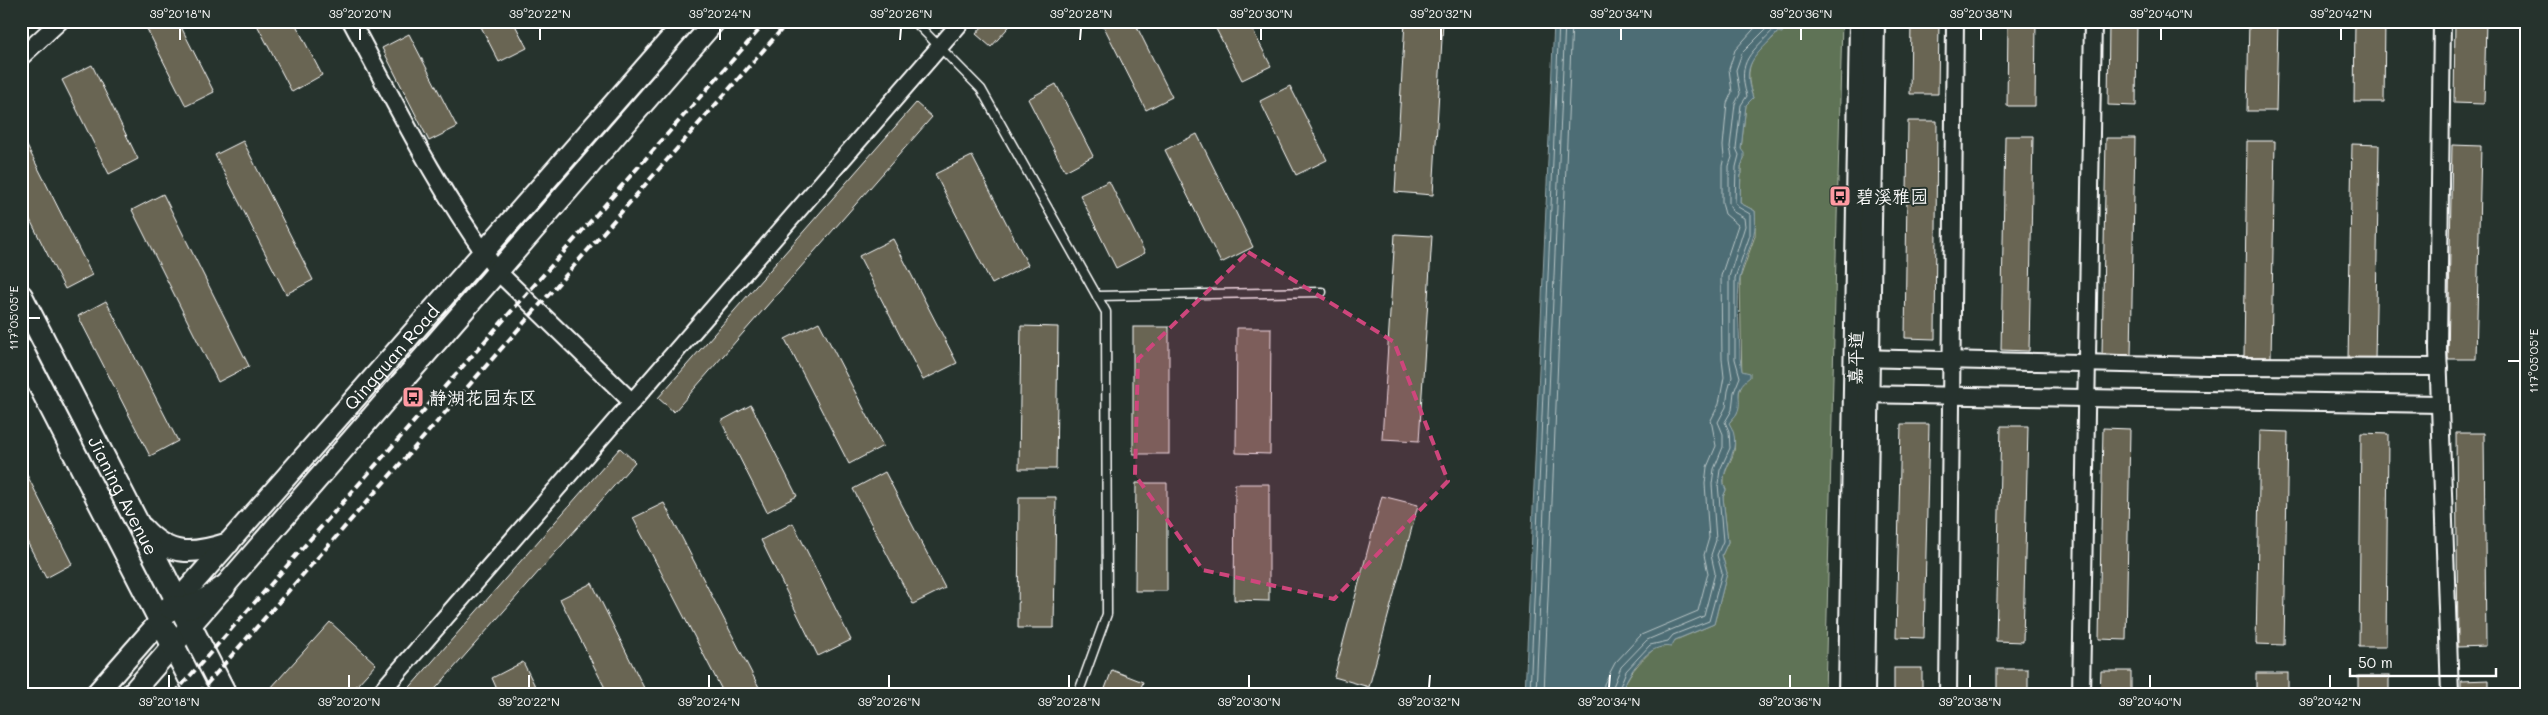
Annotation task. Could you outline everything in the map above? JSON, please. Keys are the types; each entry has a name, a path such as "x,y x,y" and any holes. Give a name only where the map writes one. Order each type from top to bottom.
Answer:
{"main road":[{"name":"Jianing Avenue","path":"21,296 136,521 177,612 225,694"},
{"name":"Jianing Avenue","path":"21,349 141,582 177,612"},
{"path":"177,612 203,602 224,587"},
{"name":"Jianing Avenue","path":"177,612 174,646 198,694"}],"street":[{"path":"21,57 60,21"},
{"path":"351,21 446,194 483,252 498,272 632,402"},
{"name":"Qingquan Road","path":"96,694 177,612 229,543 686,21"},
{"name":"Qingquan Road","path":"224,587 715,21"},
{"path":"379,694 962,21"},
{"name":"嘉平道","path":"1860,21 1864,694"},
{"name":"嘉平道","path":"1862,358 1874,21"},
{"path":"1948,694 1955,21"},
{"path":"2081,694 2093,21"},
{"path":"2442,21 2439,367 2450,694"},
{"path":"1862,358 2086,363 2439,367"},
{"path":"1862,394 2440,404"},
{"name":"嘉平道","path":"1849,694 1862,394"},
{"path":"136,521 158,544 174,550 198,551 229,543"},
{"path":"131,694 174,646"}],"lane":[{"path":"914,21 981,89 1106,312 1107,614 1078,694"},
{"path":"1097,296 1322,292"}],"highlighted area":[{"path":"1248,252 1394,342 1448,481 1334,599 1203,570 1135,475 1138,359"}],"green space":[{"path":"1779,21 1842,21 1825,694 1621,694 1626,681 1634,669 1654,649 1714,624 1727,573 1722,555 1728,542 1723,497 1726,490 1724,485 1725,475 1735,447 1729,423 1737,413 1742,383 1740,278 1755,236 1755,211 1740,203 1741,167 1744,158 1741,149 1746,105 1753,98 1749,80 1750,67 1754,56 1775,36 1779,29"}],"water":[{"path":"1554,21 1779,21 1780,26 1784,26 1782,33 1778,32 1757,54 1749,68 1748,76 1753,98 1746,105 1741,149 1744,153 1744,158 1741,167 1740,203 1755,211 1755,230 1742,269 1738,306 1742,371 1750,373 1750,377 1744,382 1739,391 1739,408 1729,423 1734,433 1735,442 1724,475 1726,490 1723,497 1728,542 1722,555 1727,573 1714,624 1675,640 1671,647 1654,649 1647,654 1633,669 1621,694 1525,694"}],"building":[{"path":"143,21 178,21 214,92 186,106"},
{"path":"255,21 294,21 322,75 292,92"},
{"path":"478,21 513,21 527,48 499,62"},
{"path":"987,21 1014,21 991,47 976,34"},
{"path":"1101,21 1134,21 1172,97 1146,110"},
{"path":"1212,21 1248,21 1271,66 1242,80"},
{"path":"1405,21 1443,21 1433,195 1395,192"},
{"path":"1911,21 1939,21 1938,94 1910,94"},
{"path":"2008,21 2036,21 2035,106 2007,106"},
{"path":"2109,21 2137,21 2136,106 2108,105"},
{"path":"2249,21 2278,21 2276,111 2247,111"},
{"path":"2355,21 2385,21 2384,102 2354,102"},
{"path":"2455,21 2486,21 2484,104 2454,103"},
{"path":"409,34 457,127 429,141 382,48"},
{"path":"92,65 138,159 109,174 62,80"},
{"path":"1056,84 1093,156 1065,171 1028,99"},
{"path":"1290,86 1327,160 1296,175 1260,101"},
{"path":"916,103 932,117 674,412 658,398"},
{"path":"1908,121 1937,121 1935,339 1905,338"},
{"path":"21,134 92,275 65,289 21,202"},
{"path":"1197,134 1253,247 1221,263 1165,150"},
{"path":"2005,136 2033,136 2029,351 2001,350"},
{"path":"2106,138 2135,138 2131,355 2102,354"},
{"path":"243,141 313,280 286,294 215,155"},
{"path":"2247,141 2275,141 2271,358 2244,357"},
{"path":"2352,144 2379,145 2375,361 2348,360"},
{"path":"2452,145 2481,146 2476,359 2448,359"},
{"path":"972,156 1028,265 992,284 935,174"},
{"path":"1109,181 1145,253 1116,268 1080,195"},
{"path":"163,194 249,366 218,382 132,210"},
{"path":"1395,234 1432,236 1419,441 1382,439"},
{"path":"893,239 957,363 923,380 859,256"},
{"path":"106,301 178,441 150,456 78,316"},
{"path":"819,322 883,446 849,464 785,339"},
{"path":"1021,326 1058,327 1056,469 1019,469"},
{"path":"1133,327 1169,327 1169,454 1133,454"},
{"path":"1237,328 1271,328 1270,454 1236,453"},
{"path":"751,405 797,496 767,512 721,421"},
{"path":"1901,424 1929,424 1924,638 1896,637"},
{"path":"2001,426 2028,426 2023,642 1996,641"},
{"path":"2103,428 2130,429 2126,640 2099,639"},
{"path":"2260,431 2288,432 2284,645 2256,644"},
{"path":"2361,433 2388,434 2386,647 2359,647"},
{"path":"2456,433 2484,433 2486,646 2458,647"},
{"path":"620,448 635,462 431,694 404,694"},
{"path":"24,469 72,564 46,578 21,530 21,471"},
{"path":"885,472 945,588 913,604 853,489"},
{"path":"1136,483 1167,483 1167,591 1135,591"},
{"path":"1235,484 1269,484 1269,601 1234,600"},
{"path":"1382,496 1418,505 1369,687 1334,677"},
{"path":"1019,497 1056,497 1054,628 1018,628"},
{"path":"664,503 761,694 724,694 633,518"},
{"path":"793,523 851,640 818,656 761,540"},
{"path":"592,583 647,694 608,694 560,599"},
{"path":"330,622 376,664 349,694 275,694 270,689"},
{"path":"523,662 539,694 499,694 492,678"},
{"path":"1894,668 1922,668 1922,694 1894,694"},
{"path":"1997,669 2028,669 2028,694 1997,694"},
{"path":"1112,670 1143,682 1139,694 1103,694"},
{"path":"2101,671 2131,671 2131,694 2100,694"},
{"path":"2256,673 2288,673 2288,694 2256,694"},
{"path":"2358,676 2389,676 2389,694 2358,694"},
{"path":"2489,680 2489,694 2461,694 2461,681"}],"railway":[{"path":"174,694 767,21"},
{"path":"198,694 789,21"}],"place":[{"name":"碧溪雅园","path":"1840,196"},
{"name":"静湖花园东区","path":"413,397"}]}
